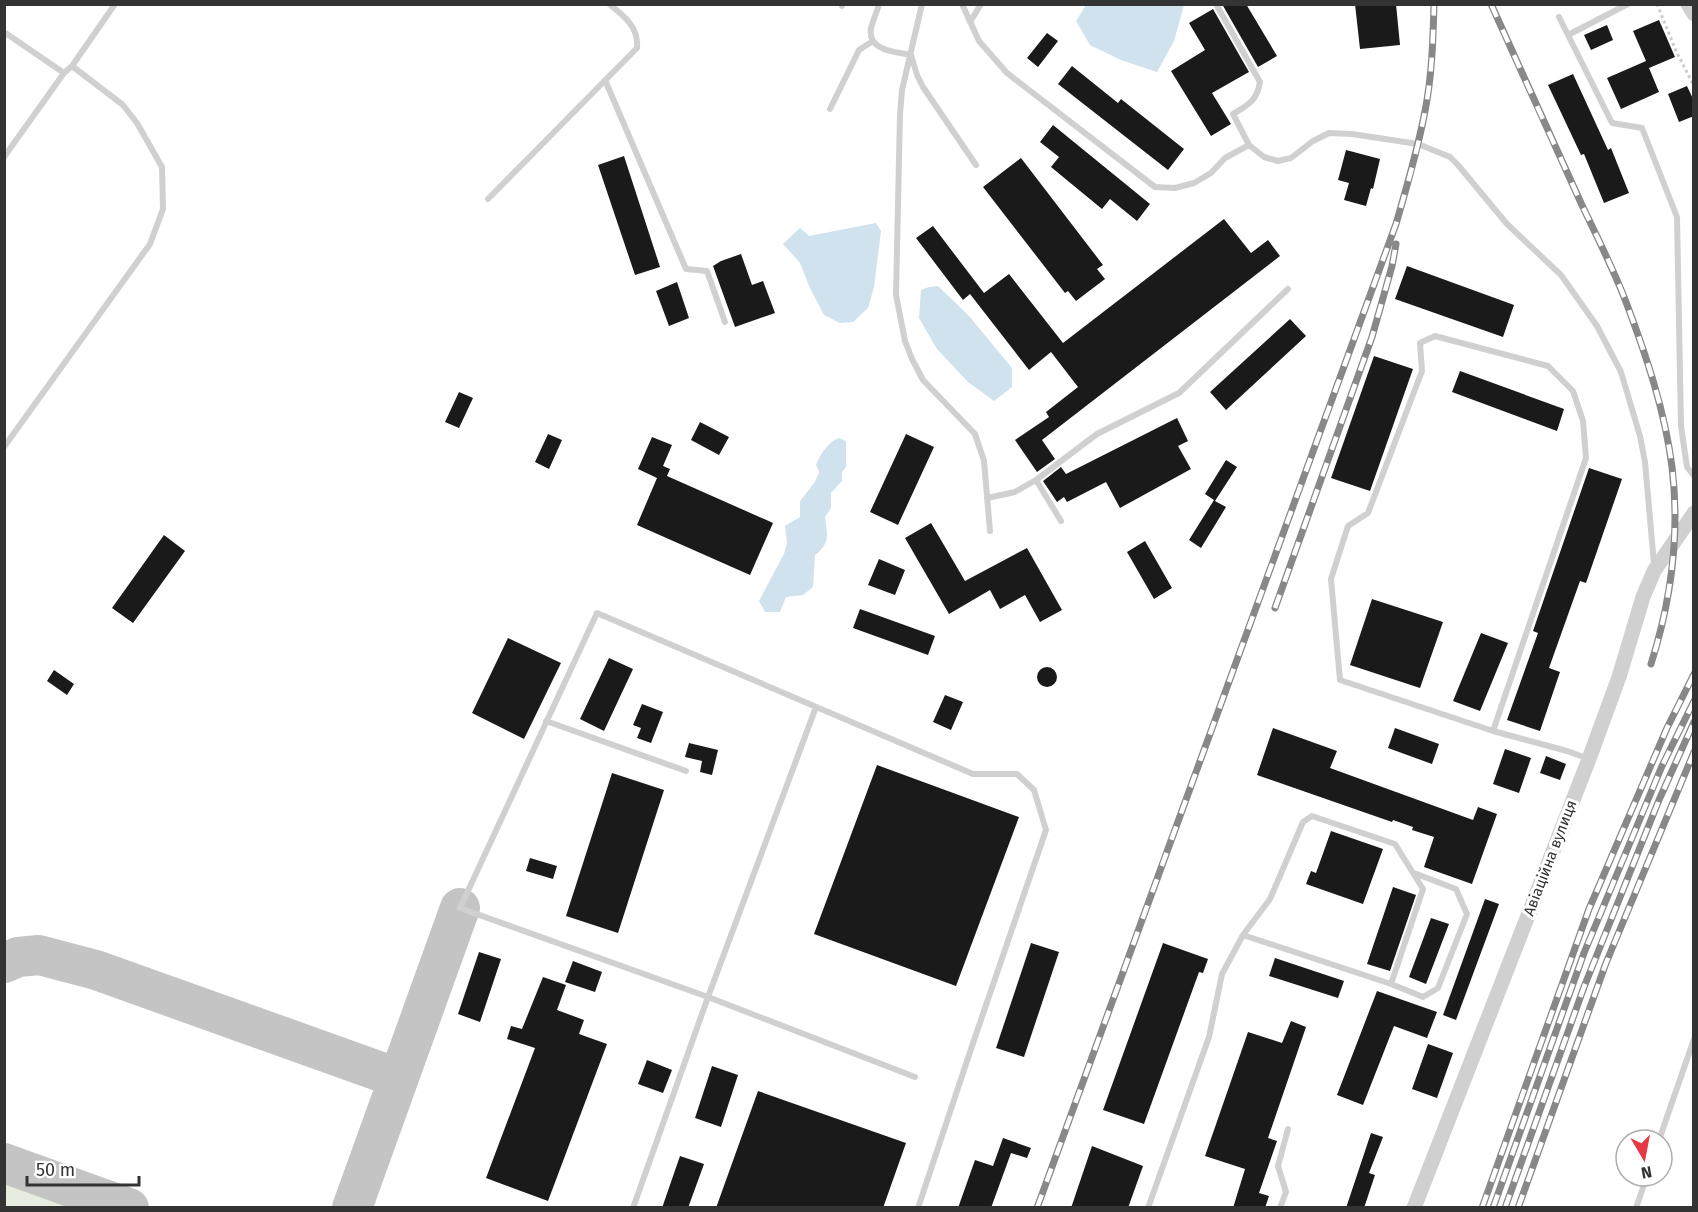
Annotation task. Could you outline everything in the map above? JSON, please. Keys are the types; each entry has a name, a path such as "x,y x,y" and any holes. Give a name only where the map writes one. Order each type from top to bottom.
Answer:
{"street":[{"path":"1688,4 1694,14"},
{"name":"Авіаційна вулиця","path":"1414,1208 1589,759 1643,597 1654,571 1694,513"}],"lane":[{"path":"4,157 115,4"},
{"path":"488,199 637,48 638,41 629,20 609,4"},
{"path":"879,4 871,30 873,41 881,49 911,55"},
{"path":"922,4 900,114 896,295 905,341 923,380 975,434 984,460 990,531"},
{"path":"962,4 979,41 1007,73 1155,187 1175,188 1194,183 1211,173 1225,158 1249,145"},
{"path":"970,22 981,4"},
{"path":"1216,4 1260,82 1258,93 1251,103 1233,114 1249,145 1264,158 1278,161 1291,158 1313,141 1329,133 1352,134 1418,144 1450,157 1507,224 1561,275 1597,326 1621,372 1640,436 1645,462 1654,571"},
{"path":"1568,35 1626,5"},
{"path":"1559,17 1612,123 1642,128 1677,217 1681,426 1687,467 1694,476"},
{"path":"4,32 64,73"},
{"path":"830,109 859,50 873,41"},
{"path":"911,55 923,87 976,165"},
{"path":"4,447 150,244 163,208 162,166 137,123 123,105 72,66"},
{"path":"605,80 686,269 706,271 725,322"},
{"path":"987,498 1015,492 1036,480 1097,434 1179,393 1288,289"},
{"path":"1493,730 1586,458 1583,421 1573,391 1548,366 1435,336 1420,344 1422,371 1368,513 1348,526 1331,579 1340,680 1493,730 1589,759"},
{"path":"1036,480 1061,521"},
{"path":"915,1077 708,998 460,908 597,613 973,774 1017,774 1034,790 1046,830 918,1208"},
{"path":"633,1208 816,707"},
{"path":"546,722 686,771"},
{"path":"1148,1208 1209,1037 1222,974 1243,935 1270,899 1303,822 1312,816 1395,844 1423,889 1391,984"},
{"path":"1243,935 1391,984 1423,997 1438,988 1467,914 1456,889 1413,873"},
{"path":"1663,1128 1694,1039"},
{"path":"1280,1208 1286,1192 1278,1166 1288,1129"},
{"path":"1636,1208 1643,1188"}],"path":[{"path":"1657,4 1676,51 1694,86"}],"shaded area":[{"path":"5,1171 103,1207 5,1207"}],"water":[{"path":"1086,5 1184,5 1174,41 1157,72 1121,60 1090,45 1076,21"},
{"path":"876,223 881,231 874,287 868,308 853,322 840,323 824,315 800,263 783,244 800,228 809,236"},
{"path":"938,286 969,316 1012,368 1012,387 994,401 968,382 937,349 919,318 921,290"},
{"path":"839,438 846,441 846,467 842,472 842,481 831,493 831,508 825,517 827,538 824,546 815,555 813,587 803,595 786,597 780,612 765,612 759,601 784,554 787,543 785,526 800,517 800,501 815,482 819,472 816,465 828,445"}],"building":[{"path":"1222,4 1246,4 1277,56 1258,67"},
{"path":"1355,4 1396,4 1400,45 1360,49"},
{"path":"1213,9 1249,72 1212,93 1231,124 1211,136 1171,71 1205,50 1189,23"},
{"path":"1659,20 1675,57 1649,68 1659,92 1621,109 1607,78 1646,61 1633,31"},
{"path":"1607,25 1613,40 1591,50 1584,35"},
{"path":"1047,33 1058,41 1038,67 1027,58"},
{"path":"1072,66 1118,103 1121,99 1184,149 1168,170 1058,84"},
{"path":"1573,74 1608,150 1611,148 1629,193 1604,203 1584,154 1581,155 1548,85"},
{"path":"1687,86 1694,101 1694,116 1679,122 1668,94"},
{"path":"1053,125 1150,204 1137,221 1110,199 1102,209 1051,167 1059,157 1040,142"},
{"path":"1346,150 1380,159 1373,189 1371,188 1366,206 1344,200 1349,183 1338,180"},
{"path":"624,156 660,267 635,275 598,165"},
{"path":"1021,158 1103,265 1097,269 1105,279 1076,301 1068,291 1065,293 983,187"},
{"path":"1224,219 1251,253 1268,240 1280,256 1042,440 1055,459 1037,472 1015,440 1049,417 1046,412 1078,387 1051,352 1029,370 970,294 963,300 916,238 933,226 984,293 1009,274 1063,343"},
{"path":"741,254 752,285 763,281 775,313 735,327 713,266"},
{"path":"1407,266 1514,305 1503,337 1395,299"},
{"path":"677,282 689,318 669,326 656,291"},
{"path":"1290,319 1306,336 1226,410 1210,392"},
{"path":"1374,356 1413,369 1370,491 1331,478"},
{"path":"1460,371 1564,409 1557,431 1452,392"},
{"path":"459,392 473,398 459,428 445,422"},
{"path":"1177,418 1188,441 1178,446 1191,469 1120,508 1106,482 1067,502 1064,497 1057,502 1043,481 1061,467 1066,474"},
{"path":"700,422 729,437 719,455 691,440"},
{"path":"548,434 562,440 549,469 535,462"},
{"path":"906,434 934,447 898,525 870,512"},
{"path":"652,437 672,445 663,466 670,469 667,476 773,523 750,575 637,525 657,478 638,469"},
{"path":"1226,460 1237,467 1215,501 1226,507 1201,548 1189,540 1214,500 1205,494"},
{"path":"1589,468 1622,479 1586,583 1580,581 1549,668 1560,672 1540,731 1507,720 1538,633 1533,631"},
{"path":"931,523 965,581 1027,548 1062,610 1040,622 1025,595 1000,609 990,590 949,614 905,538"},
{"path":"164,535 185,551 133,623 112,608"},
{"path":"1145,541 1172,588 1154,599 1127,552"},
{"path":"879,559 905,570 895,595 868,585"},
{"path":"1372,599 1443,622 1420,688 1350,665"},
{"path":"860,609 935,636 928,655 853,628"},
{"path":"1481,633 1508,643 1480,711 1453,701"},
{"path":"508,638 561,663 524,739 472,713"},
{"path":"609,658 633,669 604,731 580,719"},
{"path":"1047,667 1054,670 1057,677 1054,684 1047,687 1040,684 1037,677 1040,670"},
{"path":"54,670 74,684 67,695 47,681"},
{"path":"945,695 963,702 951,730 933,722"},
{"path":"642,704 663,712 651,743 637,738 641,728 633,725"},
{"path":"1273,728 1337,751 1330,768 1473,820 1478,807 1497,814 1472,884 1424,867 1434,837 1412,830 1413,827 1393,820 1392,822 1257,775"},
{"path":"1395,728 1439,744 1432,764 1388,748"},
{"path":"689,743 718,750 712,775 700,772 702,761 685,757"},
{"path":"1505,749 1531,758 1519,793 1493,784"},
{"path":"1546,756 1566,764 1560,780 1540,773"},
{"path":"877,765 1019,817 956,986 814,934"},
{"path":"612,773 664,790 618,933 566,916"},
{"path":"1331,831 1383,849 1363,904 1306,884 1311,871 1316,873"},
{"path":"530,858 557,866 553,879 526,871"},
{"path":"1393,887 1416,895 1390,971 1367,964"},
{"path":"1485,899 1499,904 1456,1020 1443,1015"},
{"path":"1431,918 1449,924 1426,984 1409,977"},
{"path":"1031,943 1059,952 1024,1057 996,1048"},
{"path":"1163,943 1208,959 1203,973 1199,972 1144,1124 1103,1110"},
{"path":"479,952 501,959 480,1022 458,1014"},
{"path":"1275,958 1344,981 1338,998 1269,976"},
{"path":"573,961 602,972 595,992 565,982"},
{"path":"543,977 566,985 557,1010 584,1020 579,1034 607,1044 548,1201 486,1178 535,1048 507,1039 511,1026 522,1029"},
{"path":"1377,991 1437,1012 1427,1038 1394,1026 1363,1105 1337,1095"},
{"path":"1291,1021 1306,1027 1268,1138 1277,1141 1259,1193 1269,1196 1265,1208 1233,1208 1245,1169 1205,1156 1248,1032 1282,1043"},
{"path":"1428,1044 1453,1053 1437,1098 1412,1089"},
{"path":"647,1060 672,1070 663,1093 638,1084"},
{"path":"712,1066 738,1075 721,1127 695,1118"},
{"path":"758,1091 906,1143 883,1208 716,1208"},
{"path":"1371,1133 1383,1137 1369,1173 1375,1175 1364,1208 1346,1208"},
{"path":"1003,1138 1031,1148 1027,1158 1011,1153 991,1208 958,1208 975,1160 993,1166"},
{"path":"1092,1146 1143,1166 1128,1208 1071,1208"},
{"path":"680,1156 704,1164 688,1208 662,1208"}],"taxiway":[{"path":"352,1208 460,908"},
{"path":"4,963 18,957 39,955 96,970 398,1078"},
{"path":"4,1163 129,1208"}],"railway":[{"path":"1037,1208 1396,224 1416,153 1427,98 1432,58 1434,4"},
{"path":"1491,4 1621,289 1641,342 1660,404 1672,467 1675,517 1669,591 1651,664"},
{"path":"1275,608 1372,337 1396,244"},
{"path":"1482,1208 1589,909 1667,728 1694,674"},
{"path":"1493,1208 1584,953 1662,766 1694,701"},
{"path":"1505,1208 1584,987 1659,800 1694,722"},
{"path":"1518,1208 1606,963 1694,752"}]}
